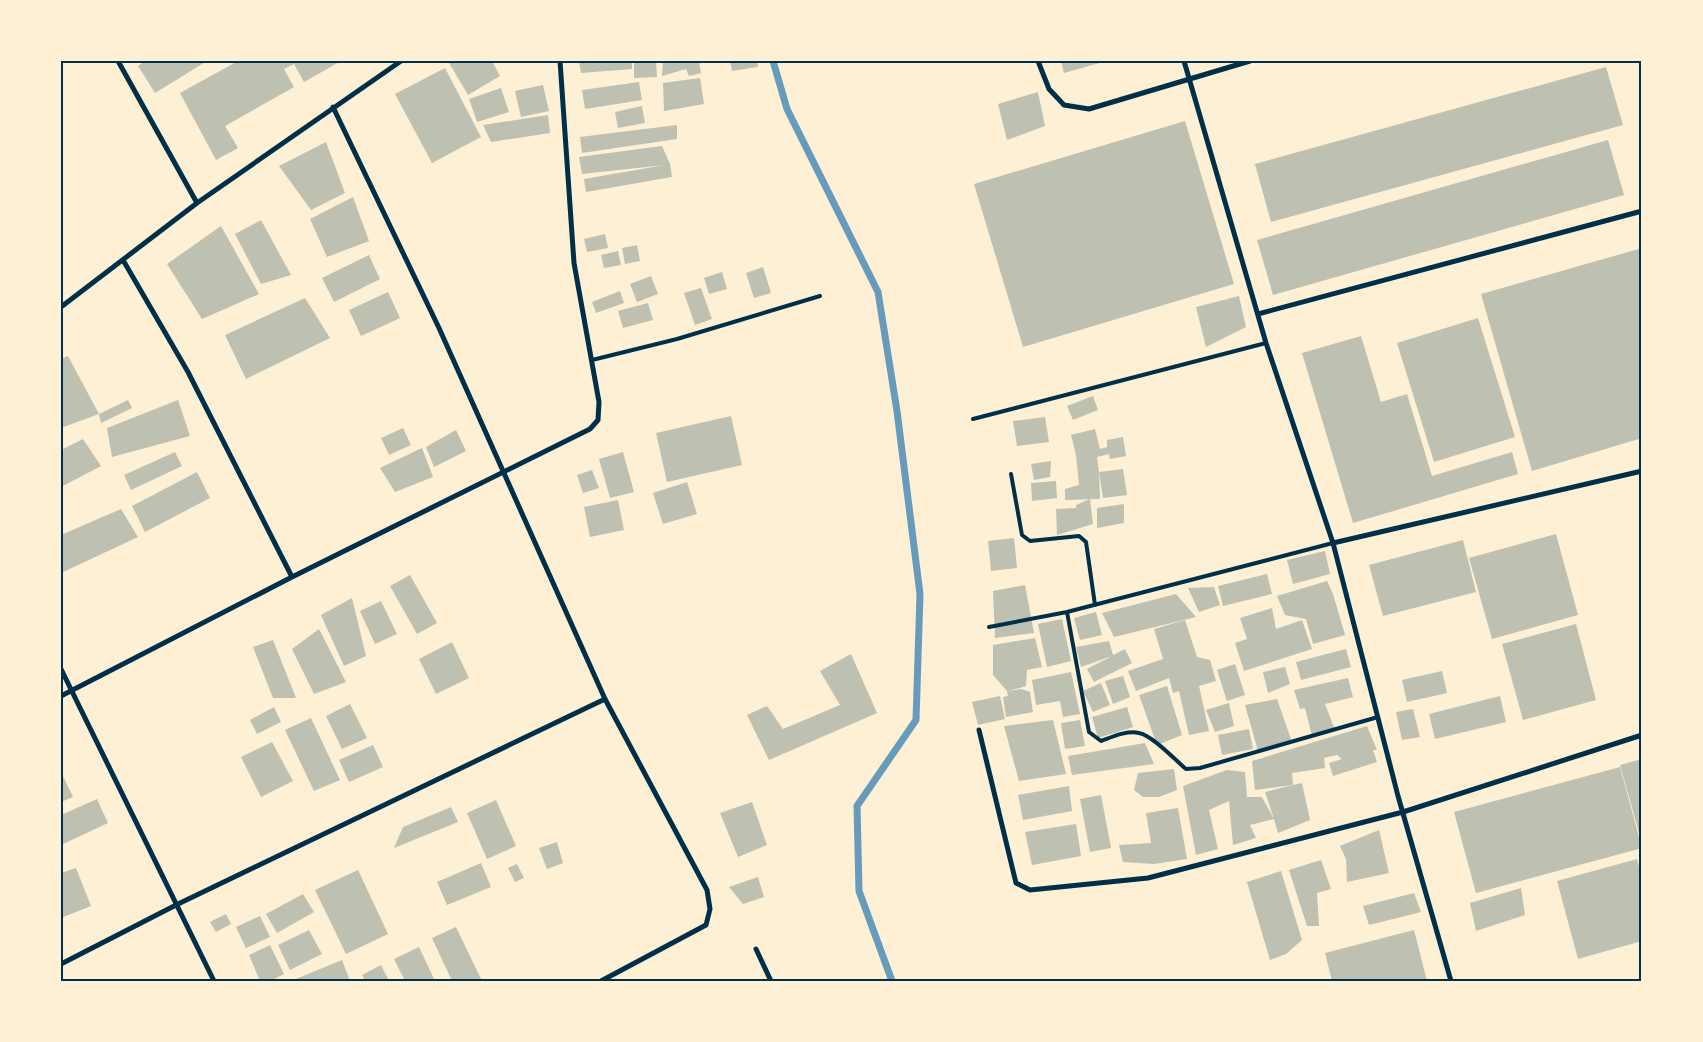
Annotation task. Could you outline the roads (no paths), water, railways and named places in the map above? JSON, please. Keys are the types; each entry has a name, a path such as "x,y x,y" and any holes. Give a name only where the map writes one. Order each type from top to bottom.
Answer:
{"street":[{"path":"118,61 197,203"},
{"path":"390,61 394,67"},
{"path":"61,307 197,203 402,61"},
{"path":"61,696 292,577 590,429 598,420 599,402 574,263 560,61"},
{"path":"1038,61 1049,89 1064,105 1089,109 1250,61"},
{"path":"1184,61 1266,343 1333,543 1403,812 1451,981"},
{"path":"333,108 439,328 605,699 707,890 710,909 706,924 686,937 601,981"},
{"path":"1258,314 1642,211"},
{"path":"123,260 188,372 292,577"},
{"path":"1333,543 1642,472"},
{"path":"61,669 178,904 214,981"},
{"path":"61,964 178,904 605,699"},
{"path":"979,730 1016,882 1030,890 1148,878 1403,812 1642,735"},
{"path":"756,949 771,981"}],"lane":[{"path":"592,360 677,339 820,296"},
{"path":"973,419 1266,343"},
{"path":"1011,474 1022,535 1025,539 1030,541 1079,536 1086,542 1095,605"},
{"path":"988,627 1067,612 1333,543"},
{"path":"1067,612 1089,732 1100,741 1127,733 1140,733 1149,738 1186,769 1200,768 1378,718"}],"waterway":[{"path":"773,61 787,109 878,292 897,411 920,594 916,720 857,806 859,891 892,981"}]}
